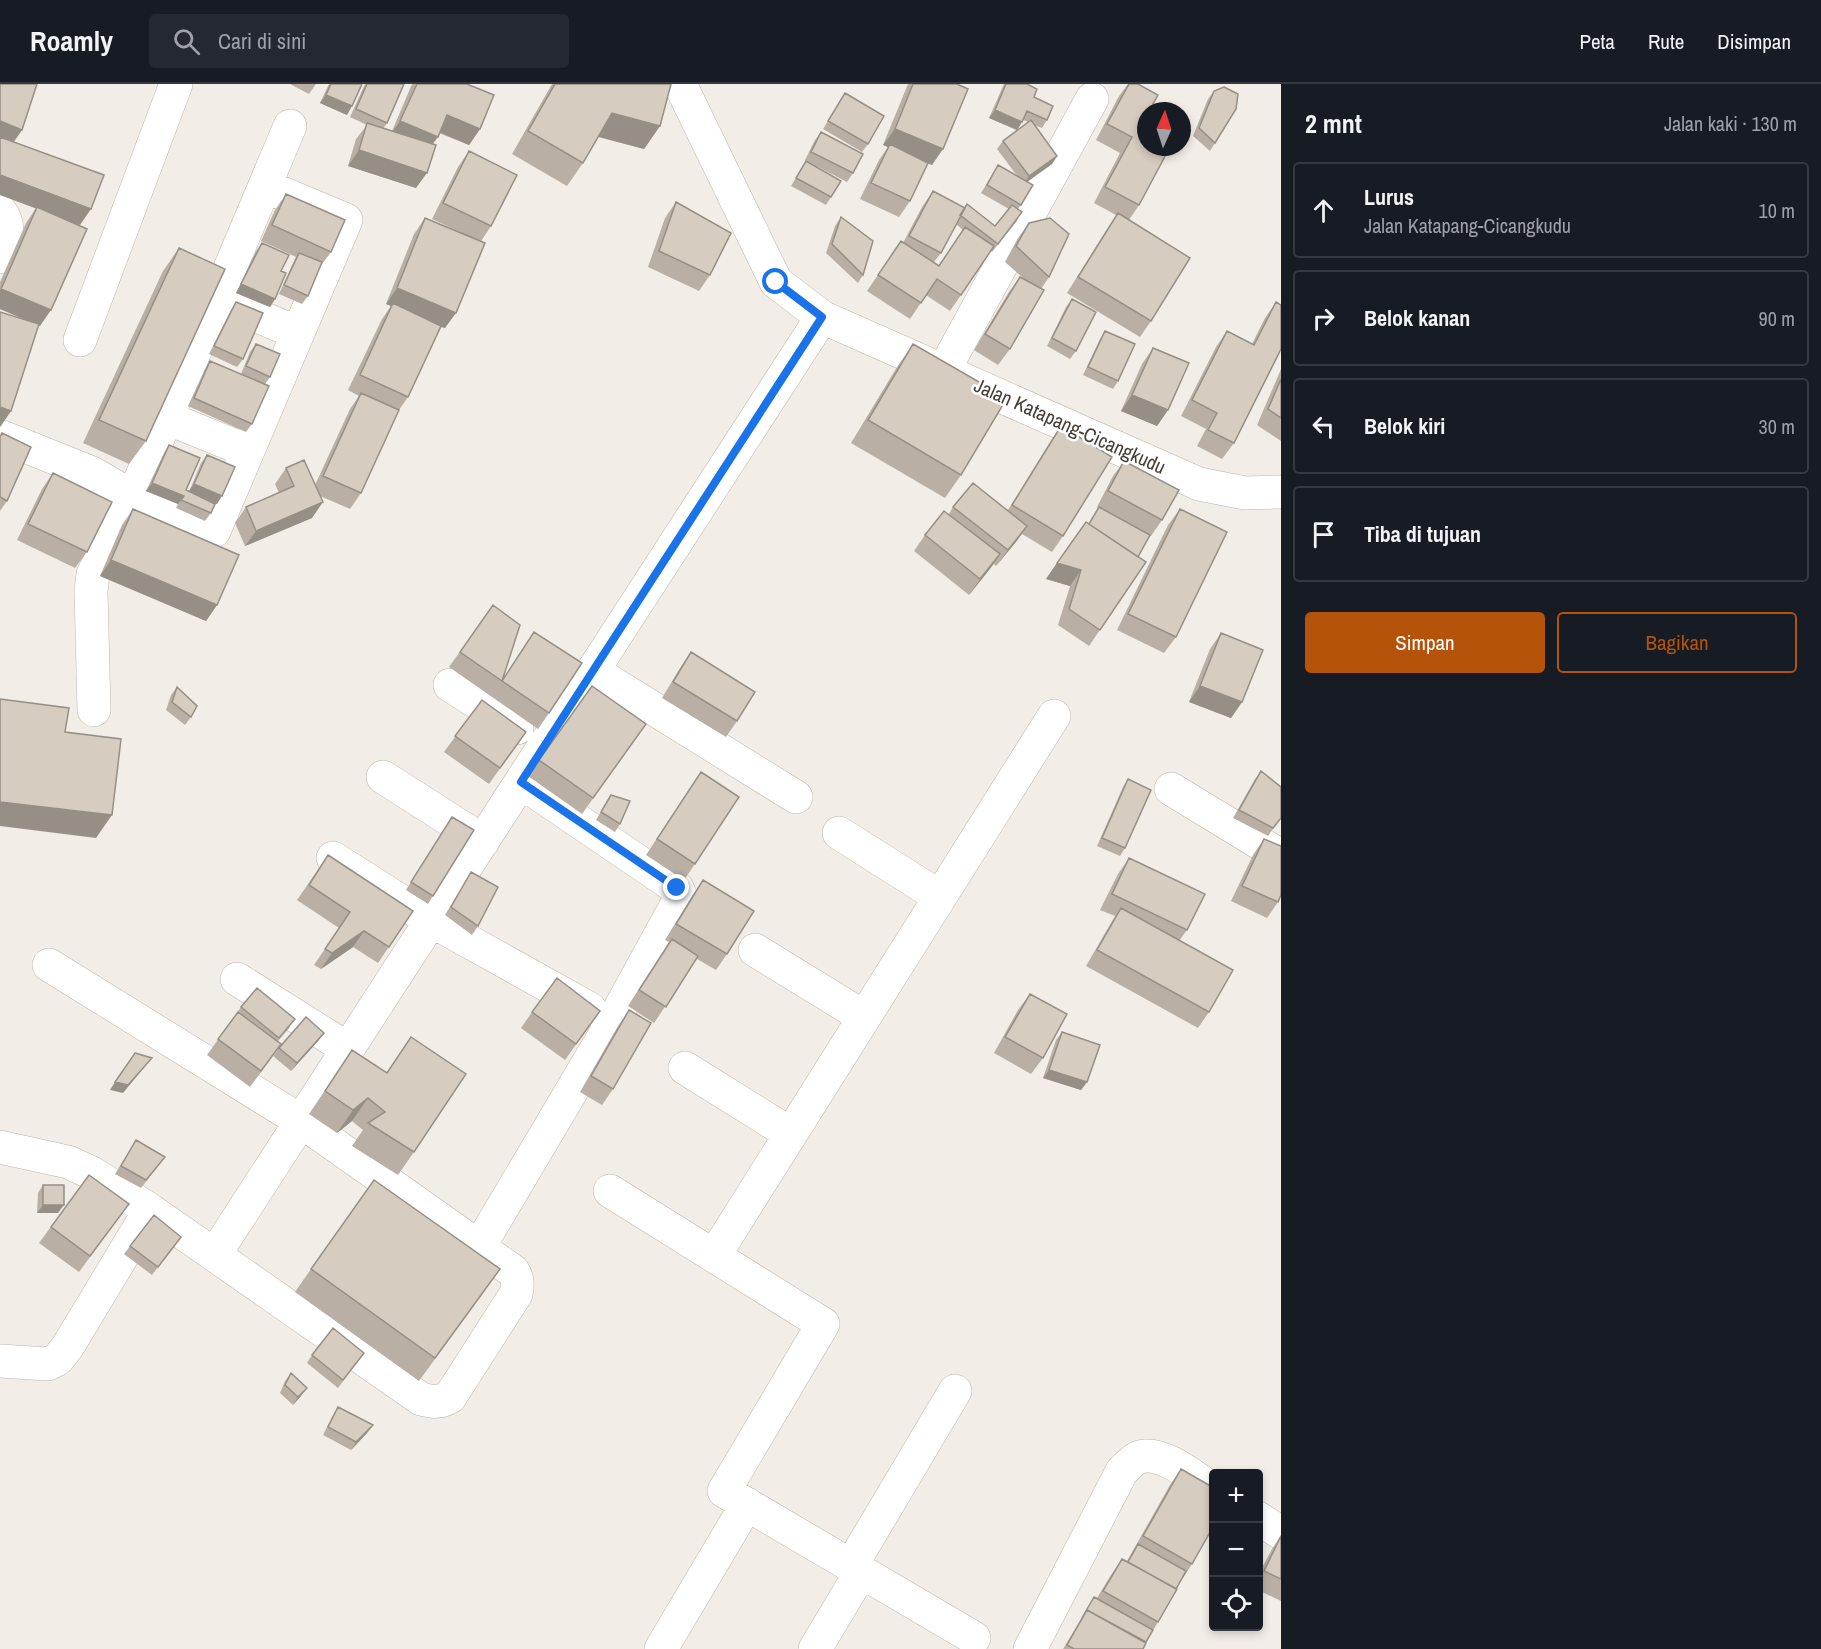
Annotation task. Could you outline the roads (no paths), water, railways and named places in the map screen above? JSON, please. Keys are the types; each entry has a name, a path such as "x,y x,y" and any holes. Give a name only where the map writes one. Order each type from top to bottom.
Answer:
{"street":[{"path":"80,340 176,84"},
{"name":"Jalan Katapang-Cicangkudu","path":"680,84 776,282 822,317 1199,484 1245,492 1281,492"},
{"path":"944,370 1092,99"},
{"path":"94,710 91,591 93,574 133,497 290,126"},
{"path":"0,436 92,473 133,497 214,531 346,220 265,186"},
{"path":"0,211 7,221 9,232 0,257"},
{"path":"217,299 298,333"},
{"path":"215,1254 822,317"},
{"path":"167,418 248,451"},
{"path":"593,671 796,797"},
{"path":"450,685 544,745"},
{"path":"714,1256 1054,716"},
{"path":"383,777 483,841"},
{"path":"479,1247 612,1021 679,902 680,892 521,782"},
{"path":"1171,789 1281,856"},
{"path":"839,833 940,897"},
{"path":"333,858 432,921 612,1021"},
{"path":"755,950 864,1017"},
{"path":"0,1148 68,1162 81,1167 215,1254 421,1399 442,1402 450,1397 516,1294 517,1278 513,1271 301,1121 49,965"},
{"path":"237,979 348,1049"},
{"path":"686,1068 791,1134"},
{"path":"610,1191 823,1324 724,1491 979,1645"},
{"path":"0,1361 48,1364 58,1359 150,1210"},
{"path":"815,1649 856,1569 955,1391"},
{"path":"1030,1649 1122,1471 1132,1461 1144,1455 1160,1458 1209,1487"},
{"path":"661,1649 747,1504"},
{"path":"1263,1521 1281,1533"}]}
